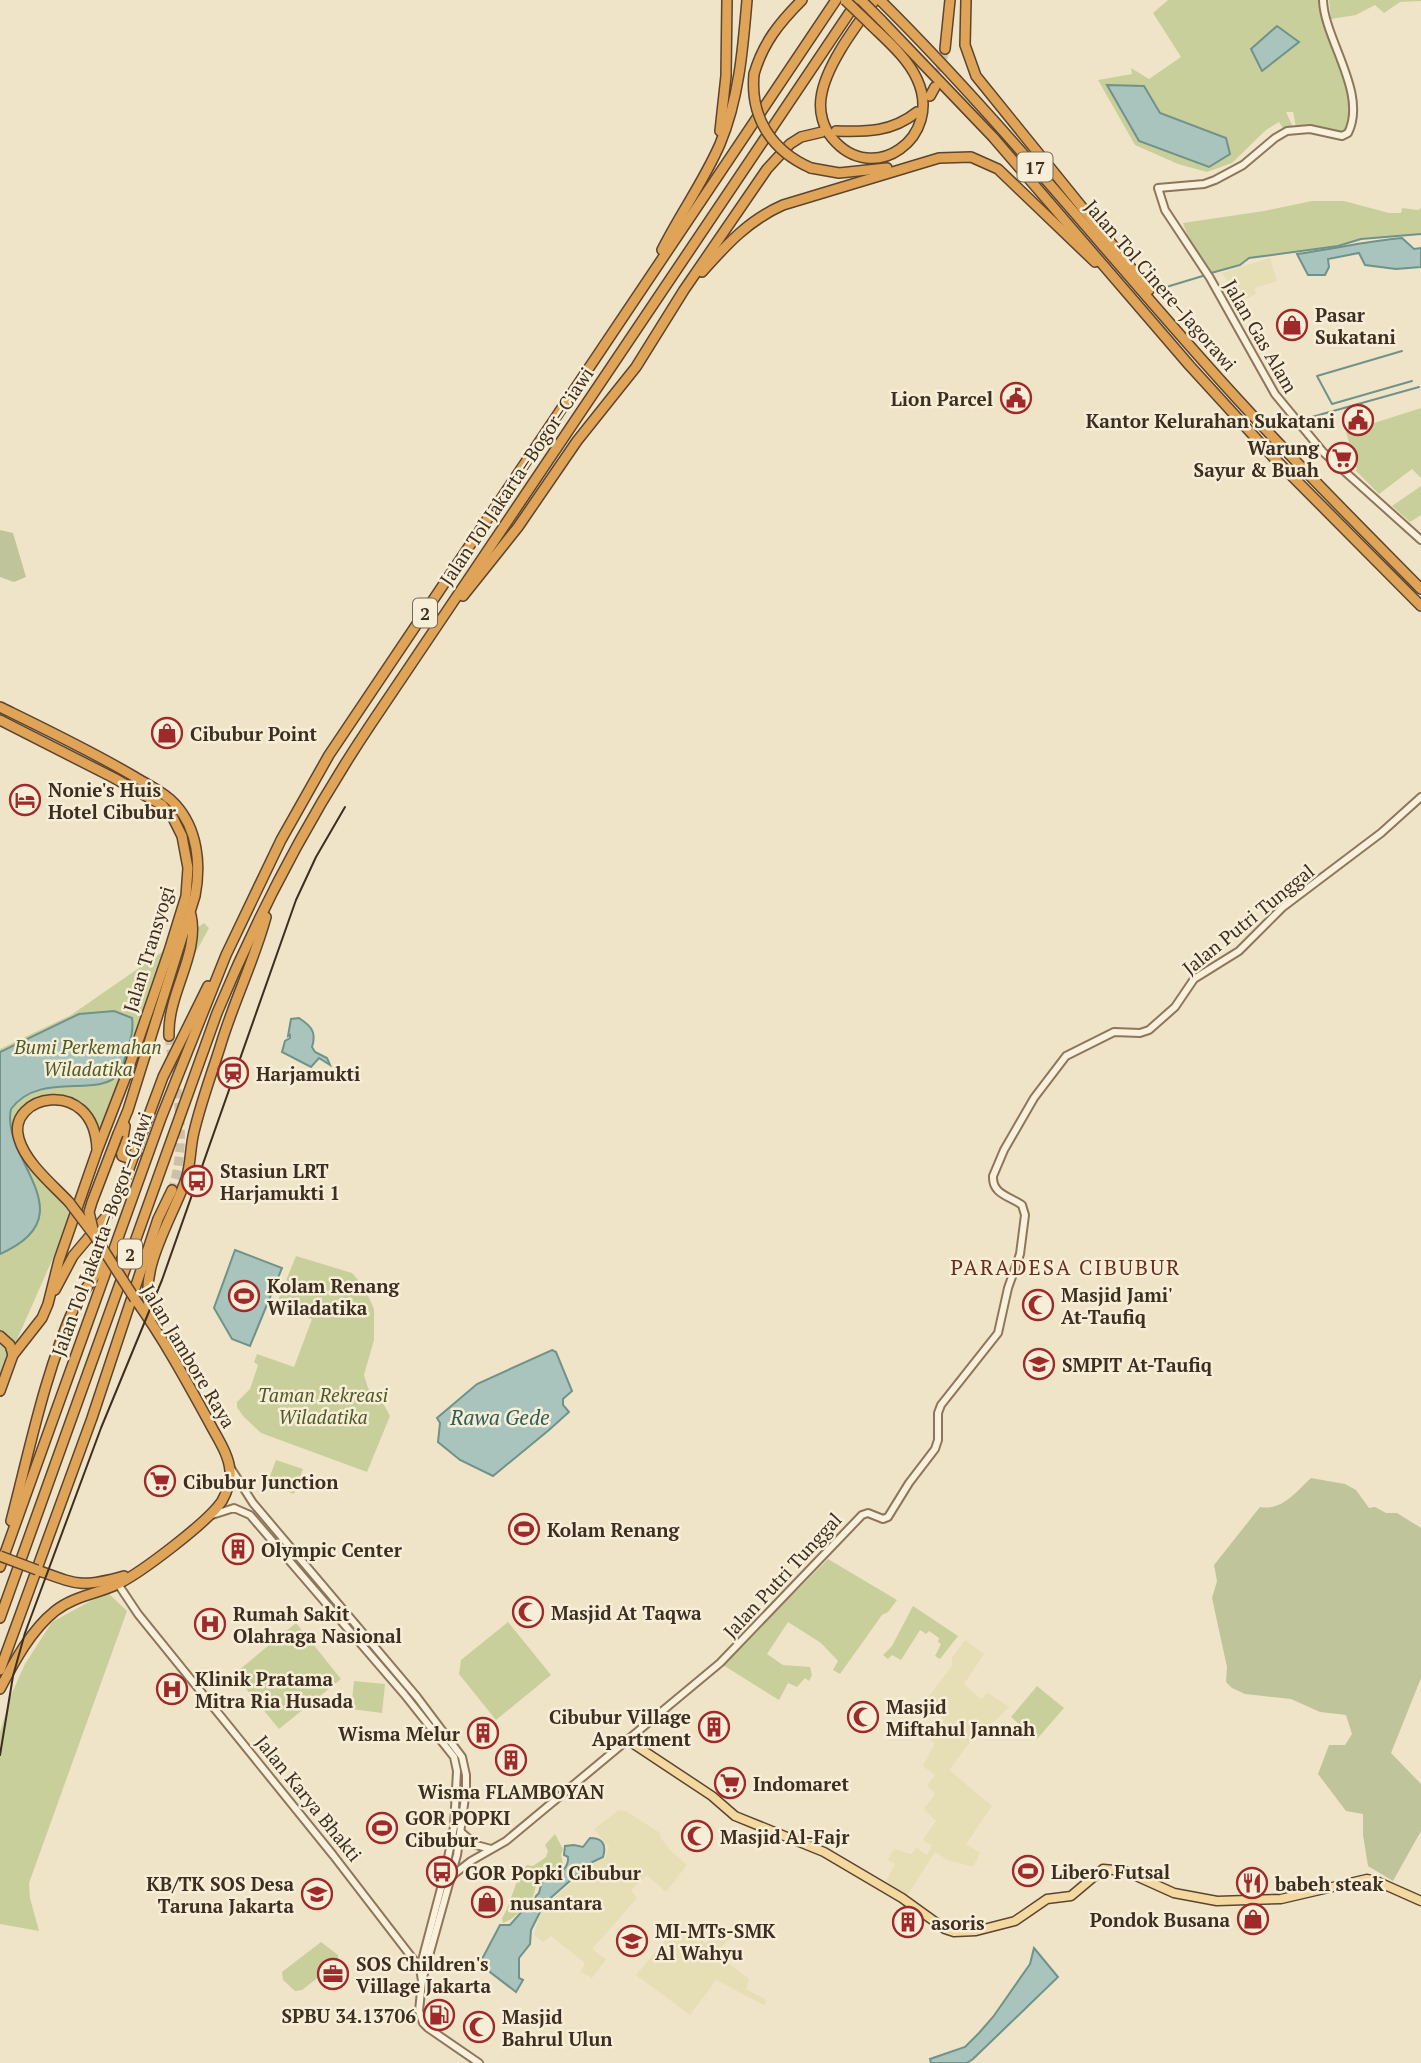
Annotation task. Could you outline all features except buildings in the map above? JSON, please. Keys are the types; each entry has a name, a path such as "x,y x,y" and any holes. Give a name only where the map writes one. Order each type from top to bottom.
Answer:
{"highway":[{"path":"720,143 726,76 727,0"},
{"path":"646,283 720,143 730,113 743,51 747,0"},
{"path":"802,0 769,37 754,74 754,101 765,130 785,153 811,168 832,172 913,165 958,156 985,162 998,169 1140,307"},
{"name":"Jalan Tol Jakarta–Bogor–Ciawi","path":"0,1567 161,1118 226,955 281,840 329,755 836,0"},
{"path":"845,0 869,23 906,62 918,81 924,101 922,120 915,135 897,151 877,158 855,155 837,143 824,124 820,101 830,71 877,0"},
{"name":"Jalan Tol Jakarta–Bogor–Ciawi","path":"0,1618 217,1013 271,895 310,821 340,770 860,0"},
{"name":"17","path":"860,0 993,137 1140,307"},
{"name":"Jalan Tol Cinere–Jagorawi","path":"877,0 890,10 1001,129 1300,467 1421,589"},
{"path":"945,49 950,0"},
{"path":"967,0 964,34 968,59 984,88 1155,298 1176,329"},
{"path":"836,131 862,132 889,128 899,125 917,112"},
{"path":"442,618 479,578 532,509 578,441 636,367 684,290 778,155 801,137 822,132"},
{"path":"684,290 727,243 764,213 913,165"},
{"name":"Jalan Tol Cinere–Jagorawi","path":"1140,307 1274,458 1421,606"},
{"name":"Jalan Transyogi","path":"0,707 138,779 175,804 191,831 198,859 198,881 190,913 97,1151 59,1260 48,1304 42,1318 13,1355 0,1391"},
{"name":"Jalan Transyogi","path":"0,720 162,805 173,818 186,851 186,896 128,1110 89,1212 94,1235"},
{"path":"44,742 50,732"},
{"path":"158,1331 148,1305 151,1271 168,1217 186,1181 194,1133 228,1019 259,941 271,895"},
{"path":"169,1036 169,1013 193,936 190,913"},
{"path":"48,1304 73,1256 110,1212 136,1153 163,1077 190,1019 226,955"},
{"name":"Jalan Jambore Raya","path":"97,1151 88,1117 78,1107 64,1100 43,1100 30,1108 20,1120 17,1132 23,1149 94,1235 158,1331 222,1448 230,1469"},
{"path":"128,1110 121,1153 128,1158 136,1153"},
{"path":"0,1670 92,1418 158,1219 172,1190"},
{"path":"82,1294 116,1247"},
{"path":"0,1567 44,1391 60,1339 76,1303"},
{"path":"0,1336 10,1345 13,1355"},
{"path":"0,1689 28,1642 52,1613 77,1598 118,1584 136,1573 210,1516 226,1492 230,1482 230,1469"},
{"path":"0,1556 76,1584 90,1585 136,1573"}],"main road":[{"path":"629,1741 712,1796 735,1816 833,1857 902,1898 945,1929 967,1933 1014,1921 1047,1899 1071,1896 1103,1869 1125,1871 1174,1892 1206,1900 1281,1899 1370,1880 1421,1901"}],"street":[{"name":"Jalan Gas Alam","path":"1323,0 1326,23 1349,86 1352,117 1350,130 1344,136 1304,128 1287,131 1238,169 1209,183 1158,188 1165,211 1208,276 1263,376 1292,417 1341,470 1421,540"},
{"name":"Jalan Putri Tunggal","path":"453,1875 506,1840 629,1741 729,1655 862,1515 868,1513 883,1519 888,1517 938,1440 938,1413 941,1405 998,1333 1008,1288 1018,1261 1025,1215 1024,1207 996,1191 993,1176 1017,1125 1060,1063 1075,1050 1114,1031 1140,1033 1149,1030 1175,1007 1194,979 1239,951 1283,907 1381,833 1421,797"},
{"name":"Jalan Jambore Raya","path":"230,1469 253,1503 417,1697 462,1757 466,1775 461,1832 453,1875 422,1981 419,2011 424,2025 479,2063"},
{"path":"210,1516 234,1508 250,1514 451,1752 455,1762 457,1799 451,1845 420,1968 422,1981"},
{"name":"Jalan Karya Bhakti","path":"118,1584 138,1614 309,1825 420,1968"},
{"path":"404,1694 410,1689"},
{"path":"410,1702 417,1697"},
{"path":"461,1832 476,1845 491,1849"},
{"path":"451,1845 457,1855 471,1861"}],"shaded area":[{"path":"1270,258 1277,281 1255,288 1256,294 1240,302 1222,273"},
{"path":"965,1640 984,1654 964,1684 981,1699 988,1693 1009,1707 976,1739 973,1738 949,1770 992,1806 966,1844 980,1853 973,1867 948,1860 935,1852 907,1896 886,1881 895,1864 888,1860 894,1849 911,1854 917,1848 927,1855 932,1846 923,1840 936,1821 924,1809 935,1794 927,1786 935,1775 923,1766 935,1743 930,1740 944,1720 925,1701 952,1666 952,1658"},
{"path":"619,1810 626,1811 660,1833 671,1851 687,1865 666,1892 647,1875 631,1890 637,1898 592,1949 606,1959 592,1978 581,1972 585,1963 551,1936 543,1942 534,1935 539,1916 553,1899 583,1873 584,1868 606,1857 609,1847 594,1829"},
{"path":"677,1926 693,1940 699,1937 705,1943 721,1931 731,1937 712,1956 725,1966 730,1964 749,1979 746,1989 767,2000 764,2005 716,1980 690,2015 636,1975"}],"green space":[{"path":"1168,0 1320,0 1326,33 1345,84 1348,123 1342,133 1296,127 1293,112 1286,112 1293,127 1284,130 1279,122 1266,130 1232,163 1207,172 1178,164 1135,145 1098,80 1132,74 1131,68 1149,79 1181,57 1153,13","holes":["1299,41 1262,71 1251,50","1144,86 1160,113 1176,120 1139,141"]},
{"path":"1329,0 1421,1 1400,2 1384,13 1375,5 1356,15 1331,19"},
{"path":"1312,201 1344,201 1389,213 1401,213 1402,208 1421,208 1421,234 1361,239 1338,246 1249,258 1240,265 1212,273 1188,237 1183,223 1264,211"},
{"path":"1421,408 1421,478 1412,469 1379,494 1337,450 1349,442 1346,432"},
{"path":"1421,486 1421,515 1410,522 1392,506"},
{"path":"0,530 13,533 26,577 14,582 0,577"},
{"name":"Bumi Perkemahan Wiladatika","path":"204,923 209,928 119,1093 99,1144 77,1104 35,1102 15,1133 15,1141 32,1169 63,1200 72,1215 0,1378 0,1049 71,1015"},
{"name":"Taman Rekreasi Wiladatika","path":"296,1256 352,1273 364,1287 374,1309 374,1340 364,1375 368,1388 390,1416 367,1472 261,1433 237,1407 237,1402 250,1389 258,1365 254,1362 257,1354 294,1367 312,1319 276,1305"},
{"path":"276,1460 303,1469 294,1494 267,1484"},
{"path":"1311,1478 1345,1484 1356,1490 1369,1508 1397,1513 1421,1528 1421,1678 1391,1753 1421,1784 1421,1831 1393,1881 1368,1866 1363,1814 1346,1811 1318,1774 1329,1745 1345,1745 1352,1734 1346,1715 1320,1712 1291,1699 1245,1694 1226,1682 1227,1667 1212,1598 1217,1581 1214,1565 1260,1507 1282,1503"},
{"path":"828,1559 897,1600 888,1612 882,1615 840,1674 833,1670 838,1661 821,1643 788,1622 767,1654 783,1665 810,1667 812,1675 809,1681 805,1678 797,1687 788,1683 779,1700 723,1665"},
{"path":"107,1592 127,1611 29,1883 39,1931 0,1924 0,1732 11,1695 25,1664 52,1622"},
{"path":"913,1606 958,1636 940,1659 935,1656 941,1644 938,1642 939,1638 929,1631 926,1634 920,1630 901,1660 892,1655 888,1659 883,1655 892,1646"},
{"path":"508,1622 551,1675 496,1720 459,1674 461,1660"},
{"path":"296,1623 341,1679 279,1729 234,1674"},
{"path":"354,1681 385,1684 382,1713 351,1709"},
{"path":"1037,1686 1064,1708 1037,1739 1011,1717"},
{"path":"555,1834 563,1849 563,1863 552,1872 540,1873 531,1903 503,1923 502,1918 523,1871 527,1865 533,1866 546,1857 548,1851 545,1845"},
{"path":"321,1942 338,1955 338,1962 302,1990 295,1991 283,1980 282,1972"}],"water":[{"path":"1277,26 1299,42 1262,71 1251,49"},
{"path":"1107,85 1144,86 1160,113 1226,138 1230,154 1209,167 1139,141"},
{"path":"1402,238 1414,249 1421,248 1421,267 1396,269 1365,265 1359,253 1328,259 1329,267 1325,275 1308,275 1297,254 1376,241"},
{"path":"114,1011 132,1018 132,1032 119,1074 110,1081 97,1085 52,1087 37,1091 23,1097 11,1109 11,1128 17,1148 35,1186 40,1204 38,1222 26,1239 0,1254 0,1052 79,1014"},
{"path":"299,1018 312,1030 312,1047 315,1052 327,1058 330,1065 319,1058 311,1067 282,1052 285,1041 290,1038 290,1035 288,1036 291,1019"},
{"name":"Kolam Renang Wiladatika","path":"235,1250 282,1268 250,1346 232,1339 214,1308"},
{"name":"Rawa Gede","path":"552,1350 556,1352 572,1391 563,1399 563,1405 569,1412 493,1476 460,1460 438,1442 440,1423 437,1418 477,1384"},
{"path":"590,1838 598,1839 602,1843 603,1857 586,1865 546,1902 531,1930 530,1944 519,1958 519,1978 523,1980 516,1992 490,1972 485,1960 481,1961 500,1925 510,1925 523,1910 527,1911 533,1906 544,1874 551,1879 565,1868 568,1857 564,1855 565,1846 583,1847"},
{"path":"1034,1948 1058,1977 973,2059 967,2063 931,2063 930,2059 965,2047 979,2033 1030,1964"}],"waterway":[{"path":"1211,273 1240,265 1249,258 1338,246 1361,239 1421,234"},
{"path":"1163,288 1206,275"},
{"path":"1402,351 1317,376 1332,404 1412,381"},
{"path":"1301,420 1419,387"}],"tunnel":[{"path":"937,85 945,49"},
{"path":"169,1036 180,1113 180,1152 172,1190"}],"tram line":[{"path":"0,1755 13,1676 25,1633 101,1428 162,1280 296,900 316,857 345,807"}],"place":[{"name":"Pasar Sukatani","path":"1292,325"},
{"name":"Lion Parcel","path":"1016,398"},
{"name":"Kantor Kelurahan Sukatani","path":"1358,420"},
{"name":"Warung Sayur & Buah","path":"1342,458"},
{"name":"Cibubur Point","path":"167,733"},
{"name":"Nonie's Huis Hotel Cibubur","path":"25,800"},
{"name":"Harjamukti","path":"233,1073"},
{"name":"Stasiun LRT Harjamukti 1","path":"197,1181"},
{"name":"Kolam Renang Wiladatika","path":"244,1296"},
{"name":"Masjid Jami' At-Taufiq","path":"1038,1305"},
{"name":"SMPIT At-Taufiq","path":"1039,1364"},
{"name":"Cibubur Junction","path":"160,1481"},
{"name":"Kolam Renang","path":"524,1529"},
{"name":"Olympic Center","path":"238,1549"},
{"name":"Masjid At Taqwa","path":"528,1612"},
{"name":"Rumah Sakit Olahraga Nasional","path":"210,1624"},
{"name":"Klinik Pratama Mitra Ria Husada","path":"172,1689"},
{"name":"Masjid Miftahul Jannah","path":"863,1717"},
{"name":"Cibubur Village Apartment","path":"714,1727"},
{"name":"Wisma Melur","path":"483,1733"},
{"name":"Wisma FLAMBOYAN","path":"511,1760"},
{"name":"Indomaret","path":"730,1783"},
{"name":"GOR POPKI Cibubur","path":"382,1828"},
{"name":"Masjid Al-Fajr","path":"697,1836"},
{"name":"Libero Futsal","path":"1028,1871"},
{"name":"GOR Popki Cibubur","path":"442,1872"},
{"name":"babeh steak","path":"1252,1883"},
{"name":"KB/TK SOS Desa Taruna Jakarta","path":"317,1894"},
{"name":"nusantara","path":"487,1902"},
{"name":"Pondok Busana","path":"1253,1919"},
{"name":"asoris","path":"908,1922"},
{"name":"MI-MTs-SMK Al Wahyu","path":"632,1941"},
{"name":"SOS Children's Village Jakarta","path":"333,1974"},
{"name":"SPBU 34.13706","path":"439,2015"},
{"name":"Masjid Bahrul Ulun","path":"479,2027"}],"district":[{"name":"PARADESA CIBUBUR","path":"1066,1267"}]}
